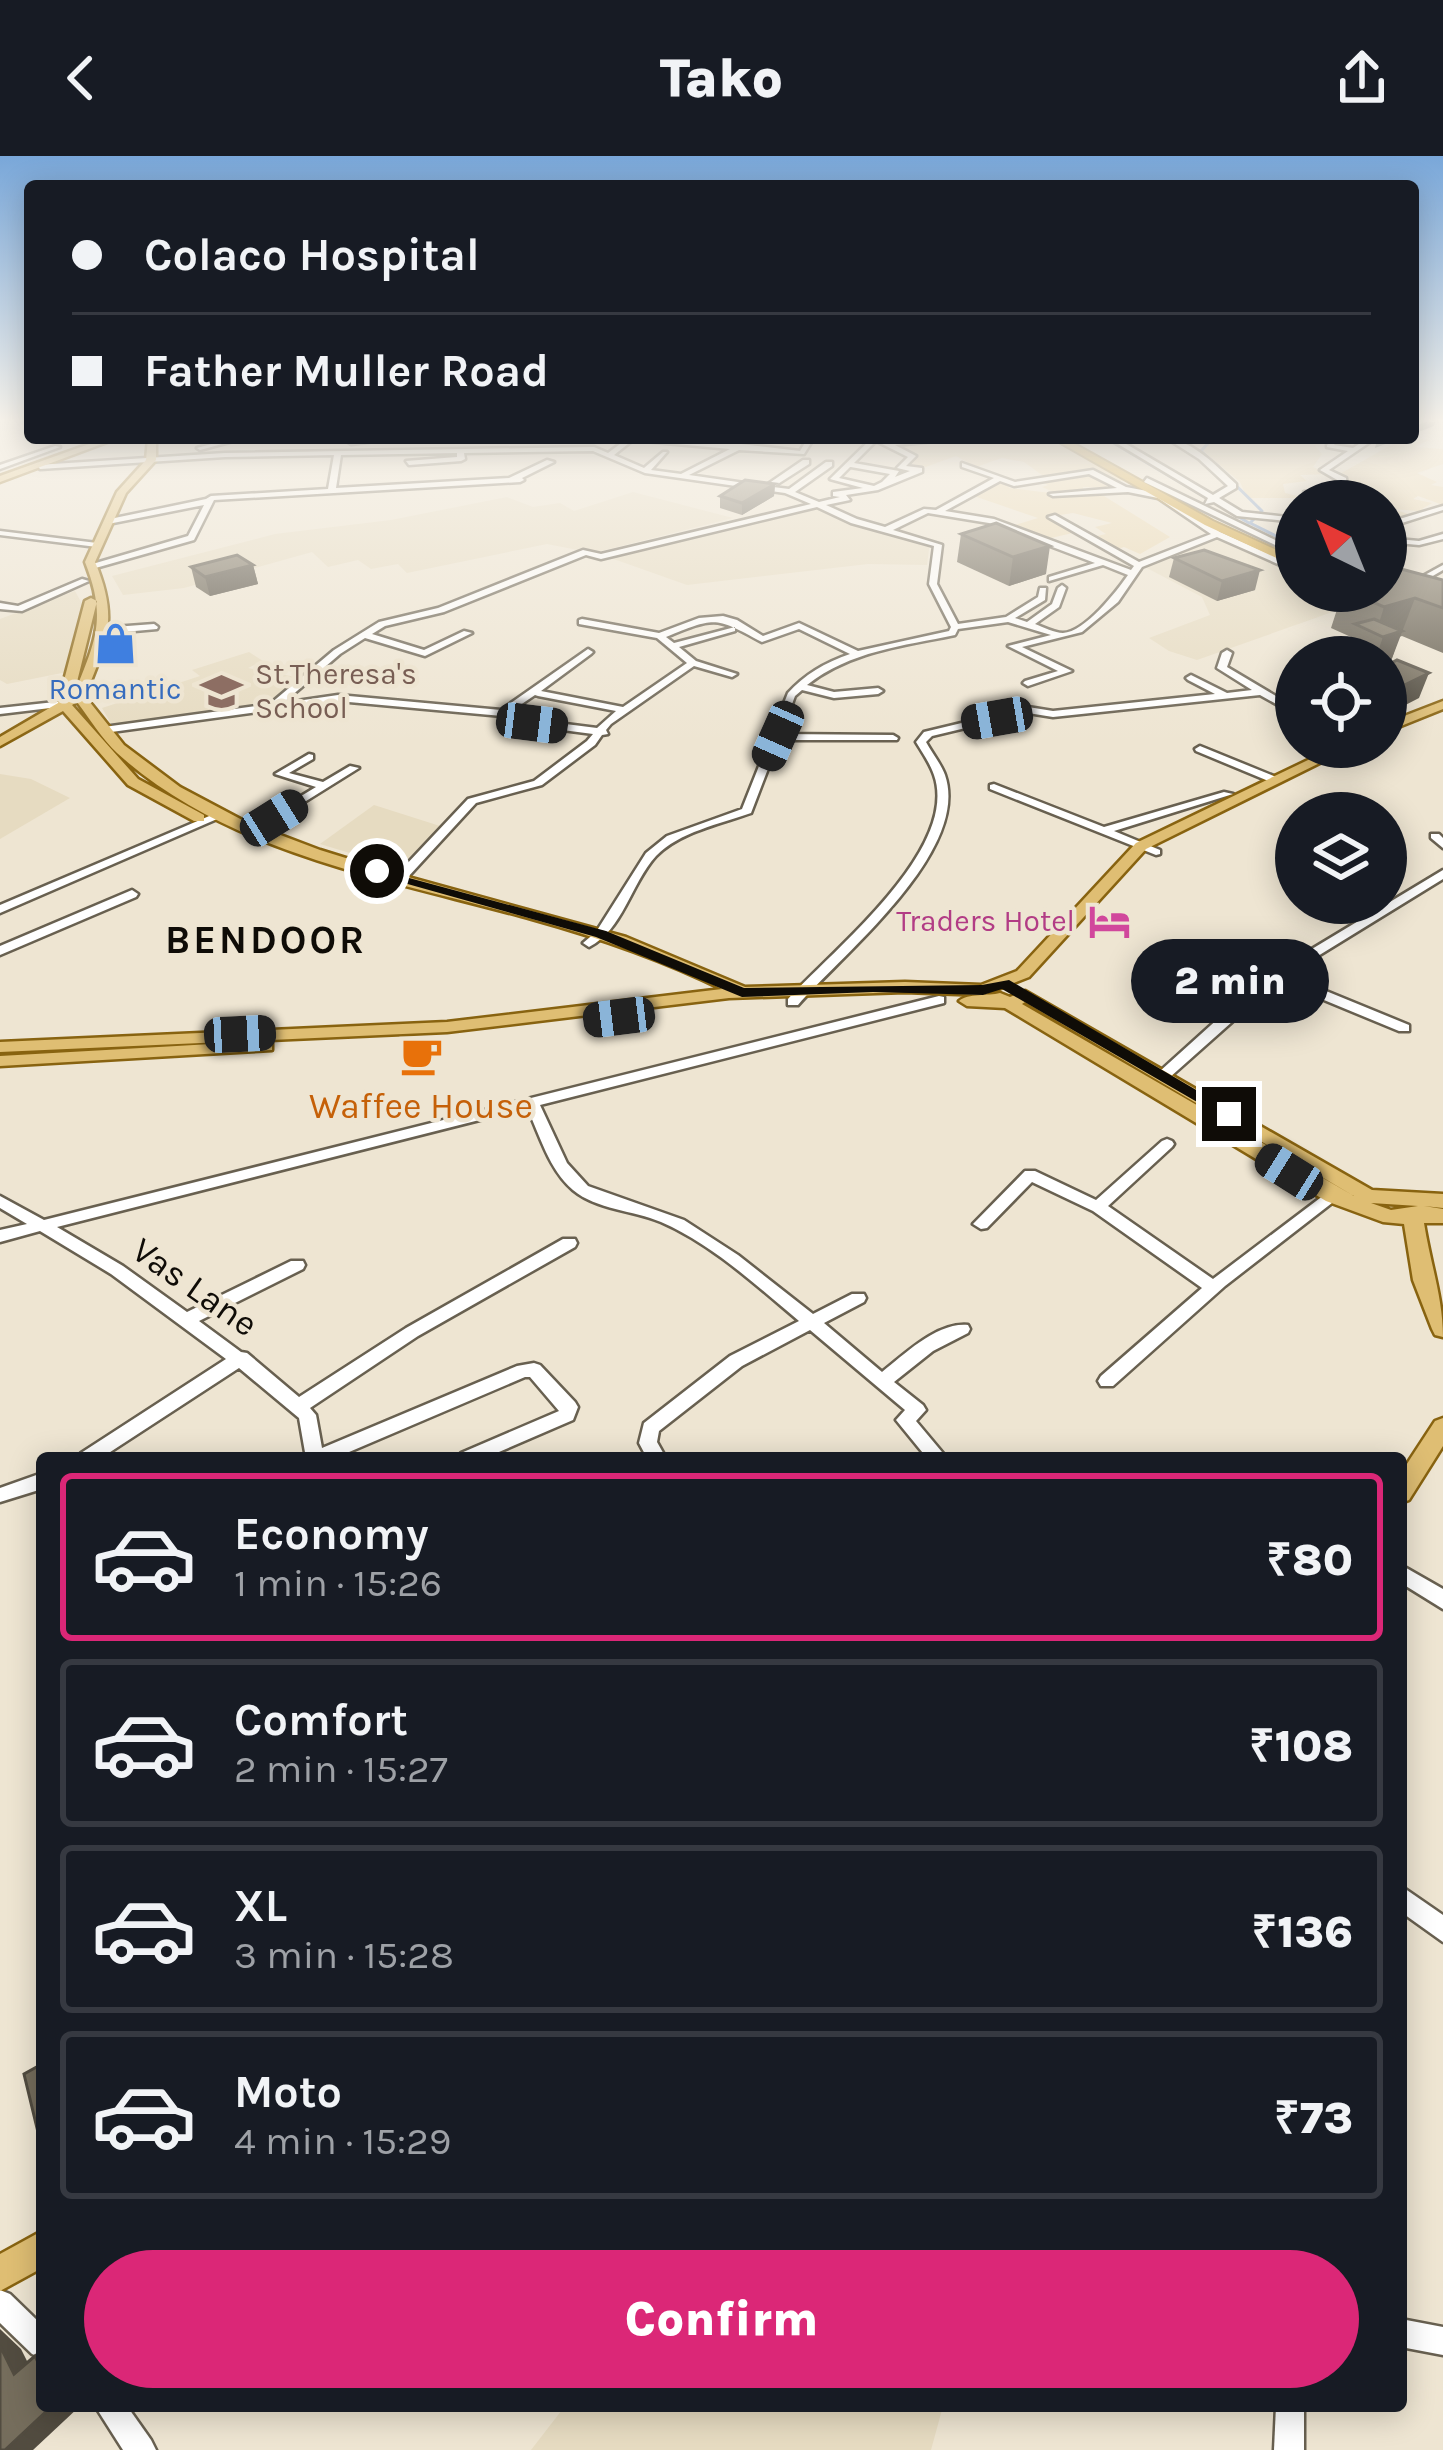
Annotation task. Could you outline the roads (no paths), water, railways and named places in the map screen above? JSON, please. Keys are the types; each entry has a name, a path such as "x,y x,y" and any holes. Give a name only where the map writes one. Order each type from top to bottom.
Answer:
{"highway":[{"path":"1230,529 1275,550"},
{"path":"1238,529 1275,549"},
{"path":"1407,595 1417,598"}],"main road":[{"path":"0,752 74,703 101,631 104,596 92,567 92,529"},
{"path":"103,529 76,561 92,605 74,703 134,782 212,818 397,883 595,939 732,999"},
{"path":"74,703 147,772 212,818 397,883"},
{"path":"0,742 74,703"},
{"path":"1407,720 1443,705"},
{"path":"1012,994 1023,974 1149,849 1307,768"},
{"path":"0,1047 447,1027 732,999 983,990 1012,994 1164,1076 1368,1196 1440,1202"},
{"path":"798,996 939,1000 1012,994 1333,1196 1390,1217 1413,1217 1440,1202"},
{"path":"0,1061 428,1035 732,999"},
{"path":"1413,1217 1424,1280 1443,1329"},
{"path":"1407,1484 1443,1427"},
{"path":"0,2274 36,2252"}],"street":[{"path":"92,567 190,538 195,529"},
{"path":"274,704 382,623 441,610 586,552 601,557 720,529"},
{"path":"888,529 938,545 933,584 955,627"},
{"path":"1012,529 1102,563 1135,569"},
{"path":"1071,529 1135,569"},
{"path":"1210,529 1275,553"},
{"path":"1241,529 1275,548"},
{"path":"1028,683 1066,670 1013,646 1063,636 1099,617 1135,569 1217,534"},
{"path":"0,536 89,548"},
{"path":"1407,539 1438,538 1443,549"},
{"path":"1052,579 1102,563"},
{"path":"1407,583 1443,564"},
{"path":"0,610 19,609 85,581"},
{"path":"1027,626 1057,605 1062,588"},
{"path":"955,627 1008,619 1042,598 1042,590"},
{"path":"660,637 719,614 745,623 762,639 799,626 854,652"},
{"path":"1008,619 1063,636"},
{"path":"582,622 660,637 692,663 732,674"},
{"path":"101,631 154,627"},
{"path":"595,939 650,855 671,838 747,812 799,686 854,652 952,633 955,627"},
{"path":"674,646 732,629"},
{"path":"364,635 425,653 467,633"},
{"path":"503,713 538,693 588,652"},
{"path":"1227,652 1222,668 1275,700"},
{"path":"715,669 736,660"},
{"path":"397,883 472,801 538,783 604,732 607,722 692,663"},
{"path":"1191,679 1229,697"},
{"path":"799,686 834,695 878,691"},
{"path":"798,996 824,962 859,939 886,909 946,807 941,771 921,742 928,734 1028,710 1053,714 1262,692"},
{"path":"538,693 625,710"},
{"path":"104,730 338,698 503,713 604,732"},
{"path":"0,711 74,703"},
{"path":"778,736 893,739"},
{"path":"1200,749 1277,781"},
{"path":"309,757 280,774 325,786"},
{"path":"254,829 354,768"},
{"path":"994,787 1149,849"},
{"path":"1103,831 1228,794"},
{"path":"0,909 212,818"},
{"path":"1164,1076 1277,976 1443,874"},
{"path":"0,951 132,894"},
{"path":"1277,976 1404,1028"},
{"path":"0,1236 939,1000"},
{"path":"532,1104 570,1178 583,1190 656,1212 741,1265 917,1411 905,1420 933,1452"},
{"path":"1098,1207 1166,1144"},
{"path":"981,1224 1030,1175 1098,1207 1213,1287"},
{"path":"1107,1381 1213,1287 1333,1196"},
{"name":"Vas Lane","path":"0,1201 42,1224 241,1358 299,1406"},
{"path":"314,1452 307,1415 299,1406 412,1332 568,1243"},
{"path":"184,1321 297,1265"},
{"path":"654,1452 650,1428 736,1361 814,1326 858,1298"},
{"path":"882,1382 928,1346 962,1329"},
{"path":"96,1452 241,1358"},
{"path":"341,1452 523,1371 535,1370 569,1406 567,1415 480,1452"},
{"path":"3,1496 36,1483"},
{"path":"1407,1578 1443,1600"},
{"path":"1407,1903 1443,1930"},
{"path":"0,2304 36,2338"},
{"path":"1407,2334 1443,2342"},
{"path":"112,2412 126,2445"},
{"path":"1289,2450 1290,2412"}],"waterway":[{"path":"1262,529 1275,536"}],"place":[{"name":"Romantic","path":"115,643"},
{"name":"St.Theresa's School","path":"221,691"},
{"name":"Traders Hotel","path":"1109,921"},
{"name":"Waffee House","path":"421,1056"}],"district":[{"name":"BENDOOR","path":"266,940"}]}
